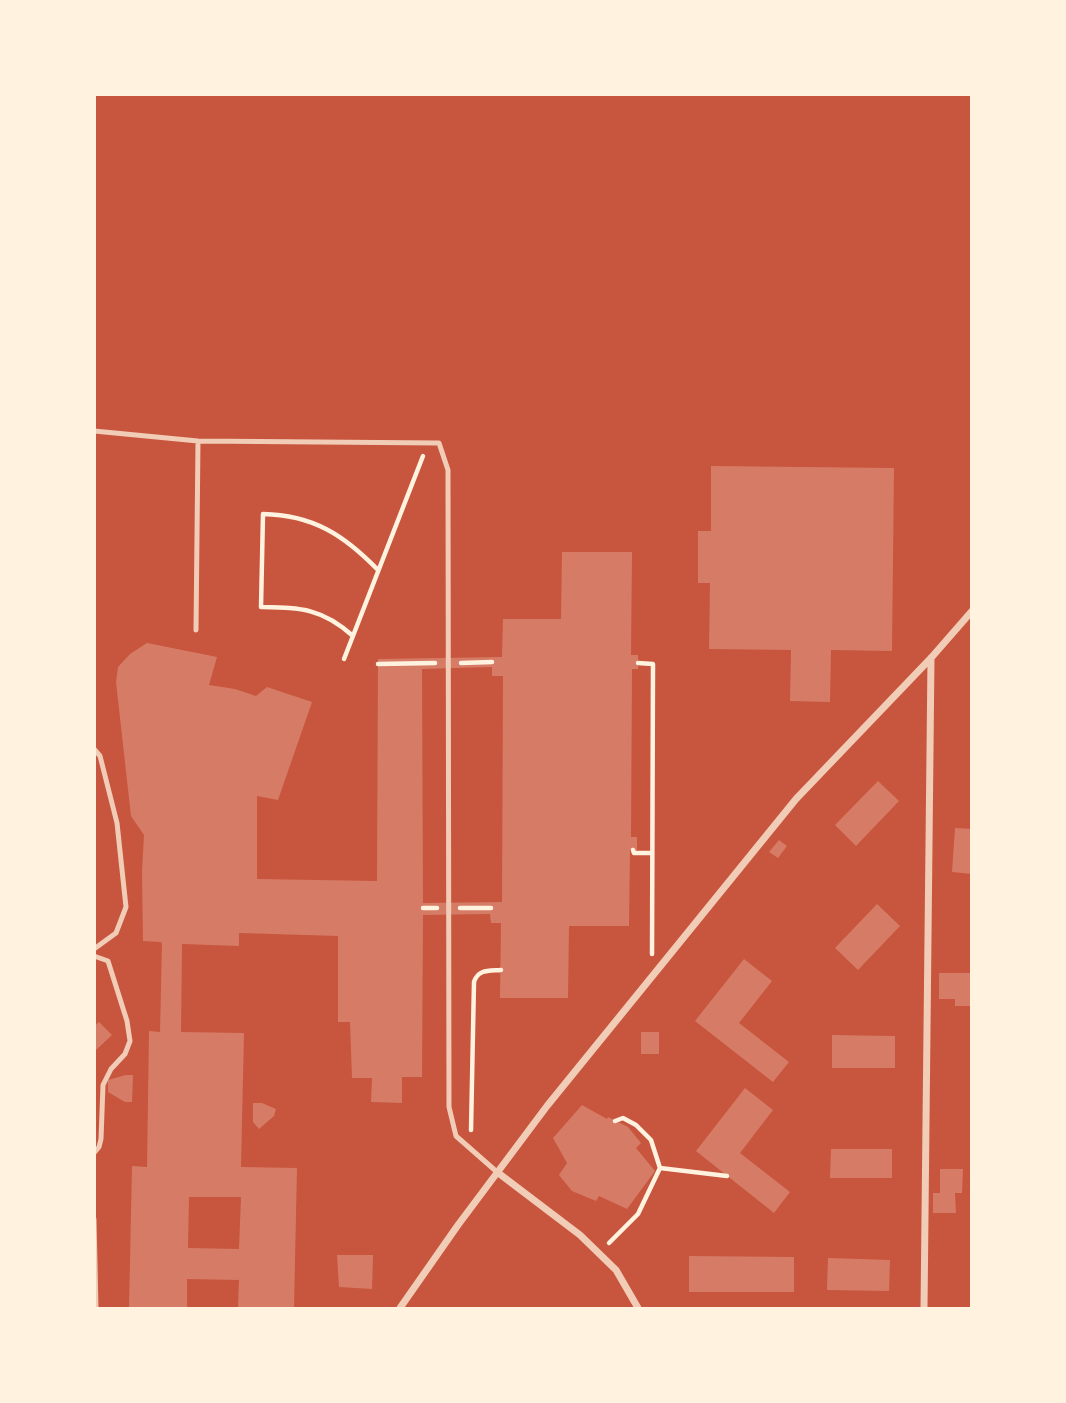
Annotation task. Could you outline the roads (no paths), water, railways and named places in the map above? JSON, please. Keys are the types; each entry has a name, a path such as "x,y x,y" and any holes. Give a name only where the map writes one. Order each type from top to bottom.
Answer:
{"street":[{"path":"400,1308 547,1106 796,799 931,658 971,611"},
{"path":"924,1308 931,658"},
{"path":"497,1172 580,1235 616,1270 638,1308"}],"lane":[{"path":"94,431 198,441 439,443 449,470 449,1107 456,1136 497,1172"},
{"path":"196,630 198,441"},
{"path":"94,749 100,756 117,823 125,907 116,933 94,949"},
{"path":"94,956 108,961 127,1021 130,1041 125,1054 111,1069 103,1085 101,1139 94,1153"},
{"path":"94,1219 96,1308"}]}
